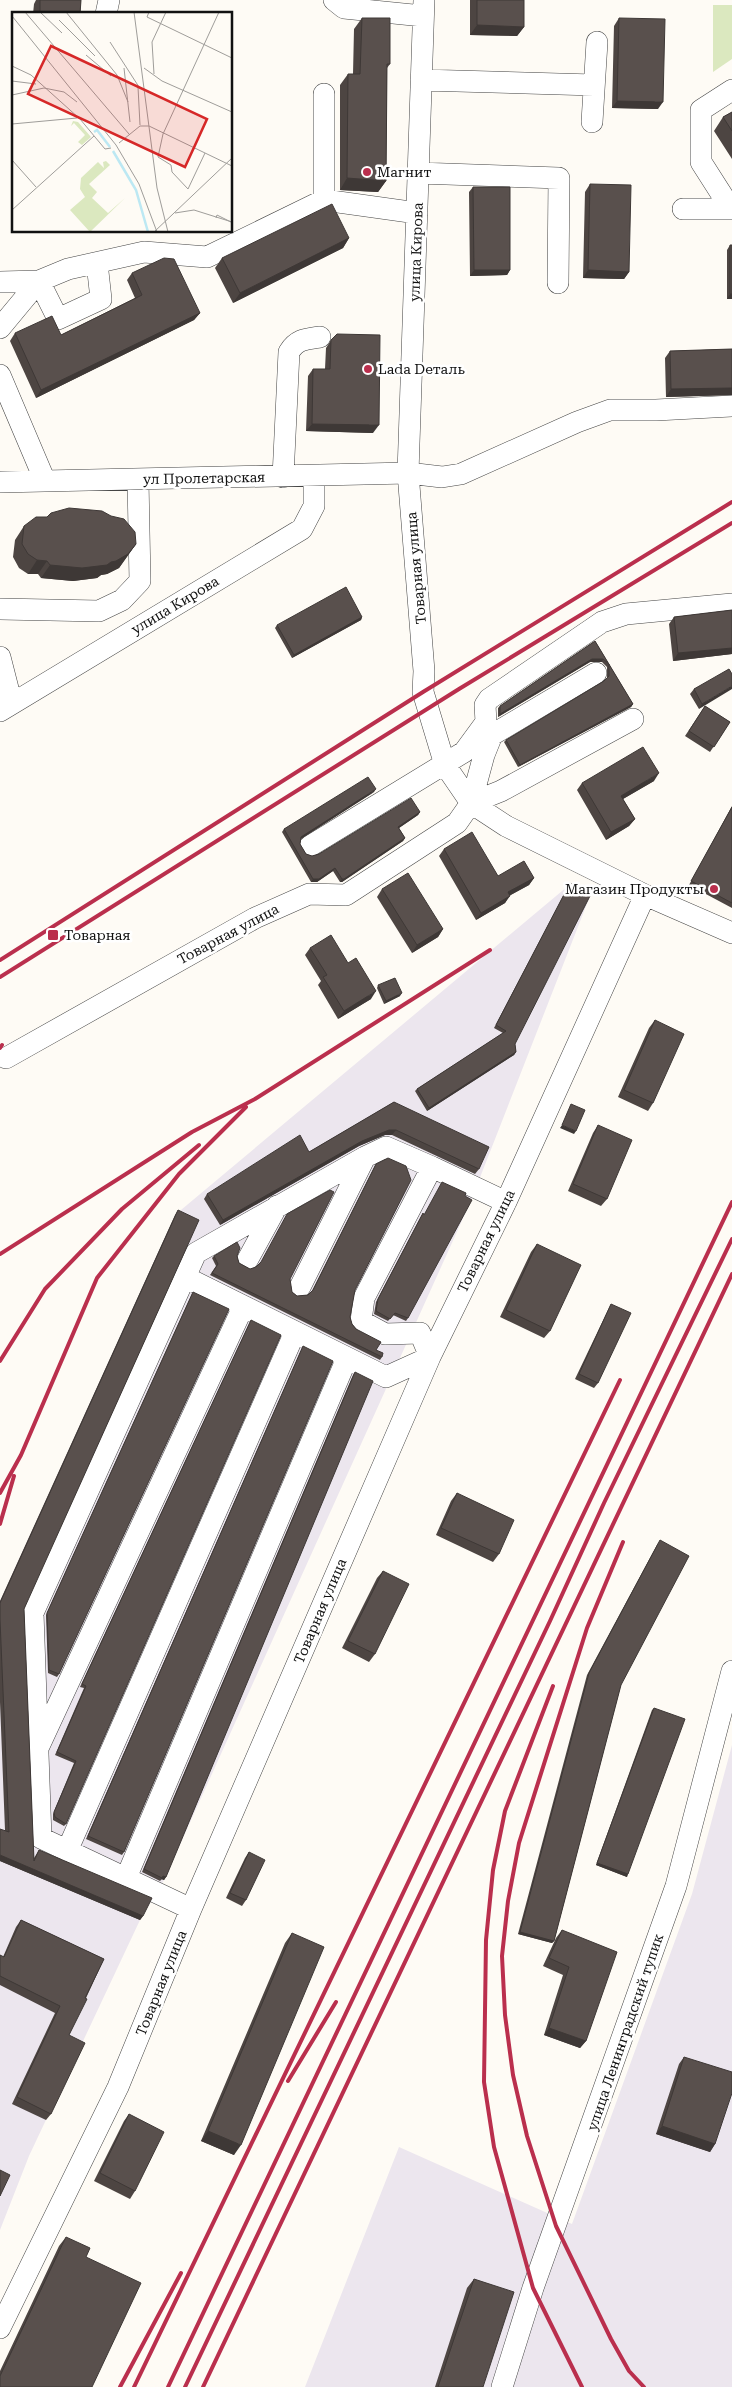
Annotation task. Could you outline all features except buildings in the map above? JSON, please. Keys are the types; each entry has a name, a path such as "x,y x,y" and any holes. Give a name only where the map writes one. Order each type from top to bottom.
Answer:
{"street":[{"path":"334,0 344,8 424,8"},
{"name":"улица Кирова","path":"408,473 424,8"},
{"path":"592,122 597,42"},
{"path":"421,80 594,85"},
{"path":"731,209 701,162 701,110 732,90"},
{"path":"324,94 324,200"},
{"path":"418,173 559,178 558,283"},
{"path":"0,282 39,281 68,269 144,252 207,257 324,200 417,213"},
{"path":"683,208 731,209"},
{"path":"39,281 58,319 101,299 97,262"},
{"path":"0,328 39,281"},
{"path":"283,477 289,352 294,343 320,337"},
{"path":"0,375 45,482"},
{"name":"ул Пролетарская","path":"0,482 408,473 442,477 461,474 577,422 610,410 656,410 732,406"},
{"name":"Товарная улица","path":"408,473 424,671 423,692 445,765 471,802 506,826 645,895 732,933"},
{"name":"улица Кирова","path":"6,707 302,529 314,506 314,476"},
{"path":"0,609 99,611 122,600 140,581 138,480"},
{"path":"310,846 464,752 486,722 485,705 489,699 602,622 626,614 732,604"},
{"path":"0,656 6,707"},
{"path":"471,802 484,755 492,735 596,673"},
{"path":"471,802 501,791 633,719"},
{"name":"Товарная улица","path":"6,1058 255,918 309,894 346,895 457,823 471,802"},
{"name":"Товарная улица","path":"0,2328 118,2087 191,1909 430,1357 506,1202 645,895"},
{"path":"191,1909 42,1838 37,1751 33,1613 196,1252 277,1205 386,1147 506,1202"},
{"path":"300,1287 366,1157"},
{"path":"185,1277 386,1377 430,1357 420,1333 384,1334 361,1321 364,1298 432,1167"},
{"path":"248,1259 277,1205"},
{"path":"37,1751 243,1306"},
{"path":"67,1851 295,1332"},
{"path":"126,1878 346,1358"},
{"name":"улица Ленинградский тупик","path":"504,2387 533,2288 676,1886 732,1672"}],"shaded area":[{"path":"568,886 590,896 470,1203 164,1880 140,1920 29,2156 0,2230 0,1601 175,1215"},
{"path":"732,1745 732,2387 305,2387 399,2147 572,2224 692,1894"}],"green space":[{"path":"713,5 732,5 732,59 713,72"}],"railway":[{"path":"0,960 423,692 732,502"},
{"path":"0,977 459,689 732,523"},
{"path":"0,1254 192,1132 255,1099 490,950"},
{"path":"0,1493 21,1455 97,1278 179,1174 246,1107"},
{"path":"0,1361 45,1289 122,1209 199,1145"},
{"path":"168,2387 732,1202"},
{"path":"185,2387 550,1621 604,1503 732,1239"},
{"path":"203,2387 732,1274"},
{"path":"134,2387 620,1380"},
{"path":"0,1524 14,1476"},
{"path":"623,1542 587,1628 519,1843 508,1901 502,1956 505,2015 513,2075 527,2136 556,2226 611,2339 629,2371 644,2387"},
{"path":"553,1686 505,1811 493,1870 486,1940 484,2082 494,2147 533,2288 582,2387"},
{"path":"288,2081 336,2002"},
{"path":"120,2387 181,2273"}],"place":[{"name":"Магнит","path":"367,172"},
{"name":"Lada Dеталь","path":"368,369"},
{"name":"Магазин Продукты","path":"714,889"},
{"name":"Товарная","path":"53,935"}]}
